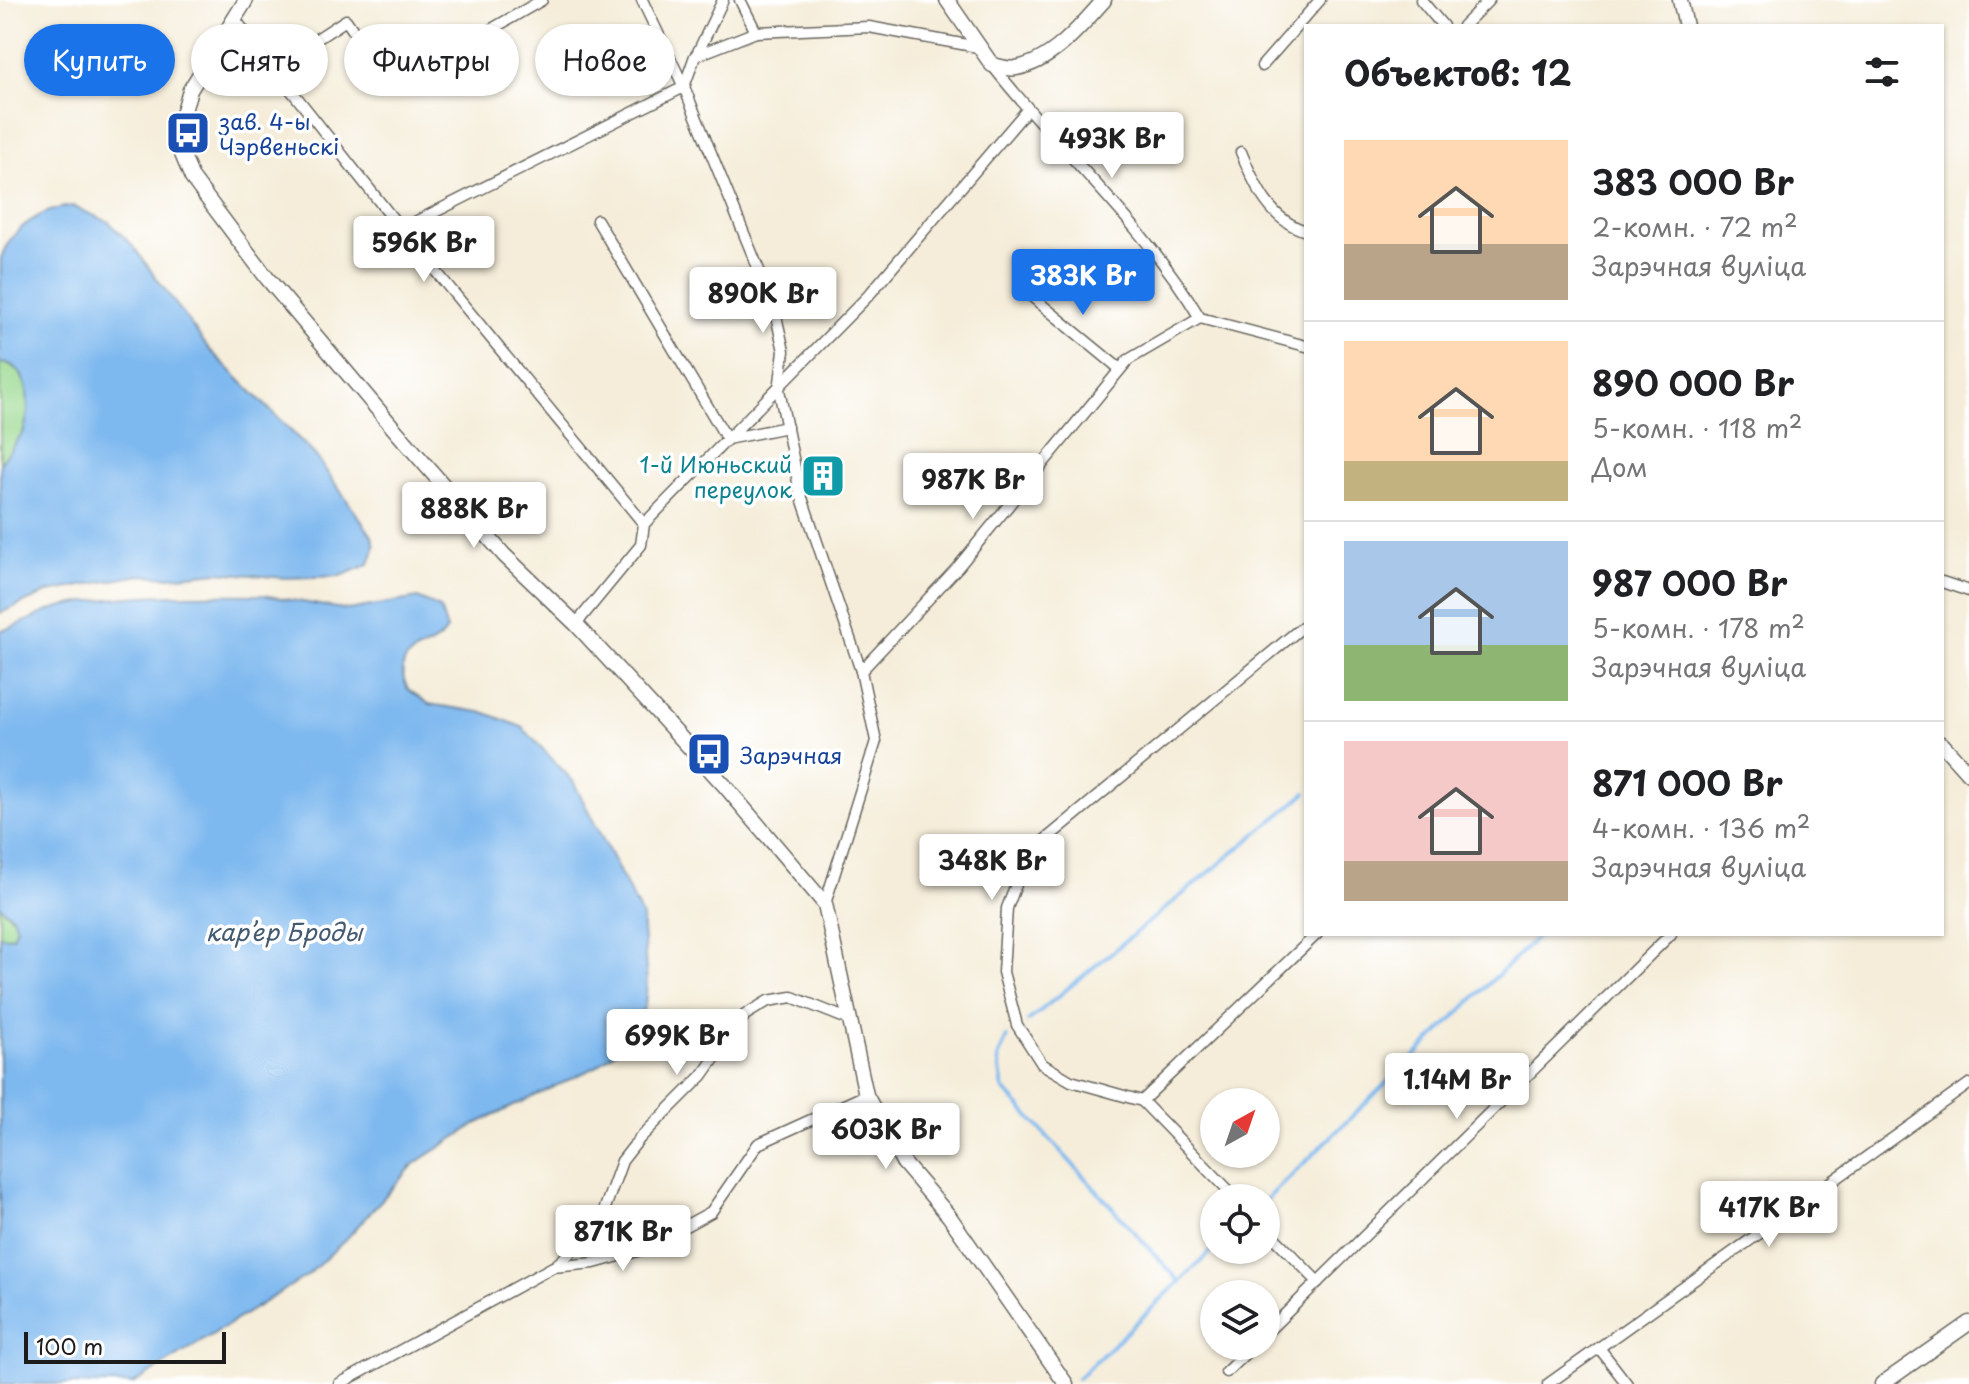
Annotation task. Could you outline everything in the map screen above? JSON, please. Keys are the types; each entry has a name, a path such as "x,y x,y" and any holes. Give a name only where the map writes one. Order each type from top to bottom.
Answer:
{"street":[{"path":"246,0 190,90 180,125 182,154 192,178 356,384 504,555 576,624 725,786 825,904 866,1095 902,1161 949,1216 1066,1384"},
{"path":"328,32 346,20 392,87 542,0"},
{"path":"642,0 684,87 774,307 784,351 779,390 800,492 861,671 876,741 825,904"},
{"path":"401,229 684,87 695,56 723,0"},
{"path":"740,0 756,32"},
{"path":"947,0 978,47 1027,110 1178,280 1200,318"},
{"path":"992,65 1015,69 1036,61 1065,42 1104,0"},
{"path":"1262,66 1320,0"},
{"path":"1421,0 1441,24"},
{"path":"1465,24 1489,0"},
{"path":"1680,0 1686,24"},
{"path":"234,18 239,24"},
{"path":"695,56 756,32 869,27 978,47"},
{"path":"297,96 401,229 644,524"},
{"path":"576,624 641,545 644,524 779,390 942,213 1027,110"},
{"path":"1241,152 1270,208 1284,222 1304,230"},
{"path":"597,220 727,439"},
{"path":"1025,291 1120,369"},
{"path":"861,671 958,567 1128,360 1200,318 1304,345"},
{"path":"727,439 787,427"},
{"path":"1944,583 1969,591"},
{"path":"1222,1184 1142,1101 1071,1081 1042,1064 1017,1025 1003,972 1007,908 1028,854 1049,834 1304,626"},
{"path":"1944,746 1969,774"},
{"path":"1142,1101 1315,936"},
{"path":"1280,1319 1669,936"},
{"path":"339,1384 553,1267 580,1244 601,1219 622,1161 702,1076 745,1015 768,1001 792,997 850,1020"},
{"path":"1548,1384 1969,1084"},
{"path":"553,1267 594,1263 641,1250 711,1212 758,1144 866,1095"},
{"path":"1280,1243 1318,1282"},
{"path":"1882,1384 1969,1323"},
{"path":"1600,1349 1627,1384"},
{"path":"1226,1372 1238,1360"}],"green space":[{"path":"0,363 10,366 24,380 28,412 16,445 0,464"},
{"path":"0,906 16,921 17,932 8,939 0,936"}],"water":[{"path":"72,206 109,222 132,245 209,349 315,455 372,536 375,546 369,564 341,576 285,578 218,572 169,577 140,575 49,592 0,613 0,464 24,431 28,412 27,388 20,372 10,364 0,363 1,258 12,238 29,222 50,211"},
{"name":"карʼер Броды","path":"263,595 348,610 418,598 440,608 447,630 440,638 407,658 403,675 408,689 429,704 486,713 522,727 573,781 642,916 647,983 645,1006 617,1050 596,1067 478,1123 414,1164 348,1237 308,1275 133,1384 0,1384 0,936 13,937 17,927 12,916 0,906 0,631 56,608 113,598"}],"waterway":[{"path":"1028,1021 1304,795"},
{"path":"1280,1186 1538,936"},
{"path":"1007,1037 998,1058 1003,1088 1180,1282"},
{"path":"1078,1378 1200,1262"}],"place":[{"name":"зав. 4-ы Чэрвеньскі","path":"188,133"},
{"name":"1-й Июньский переулок","path":"823,476"},
{"name":"Зарэчная","path":"709,754"}]}
